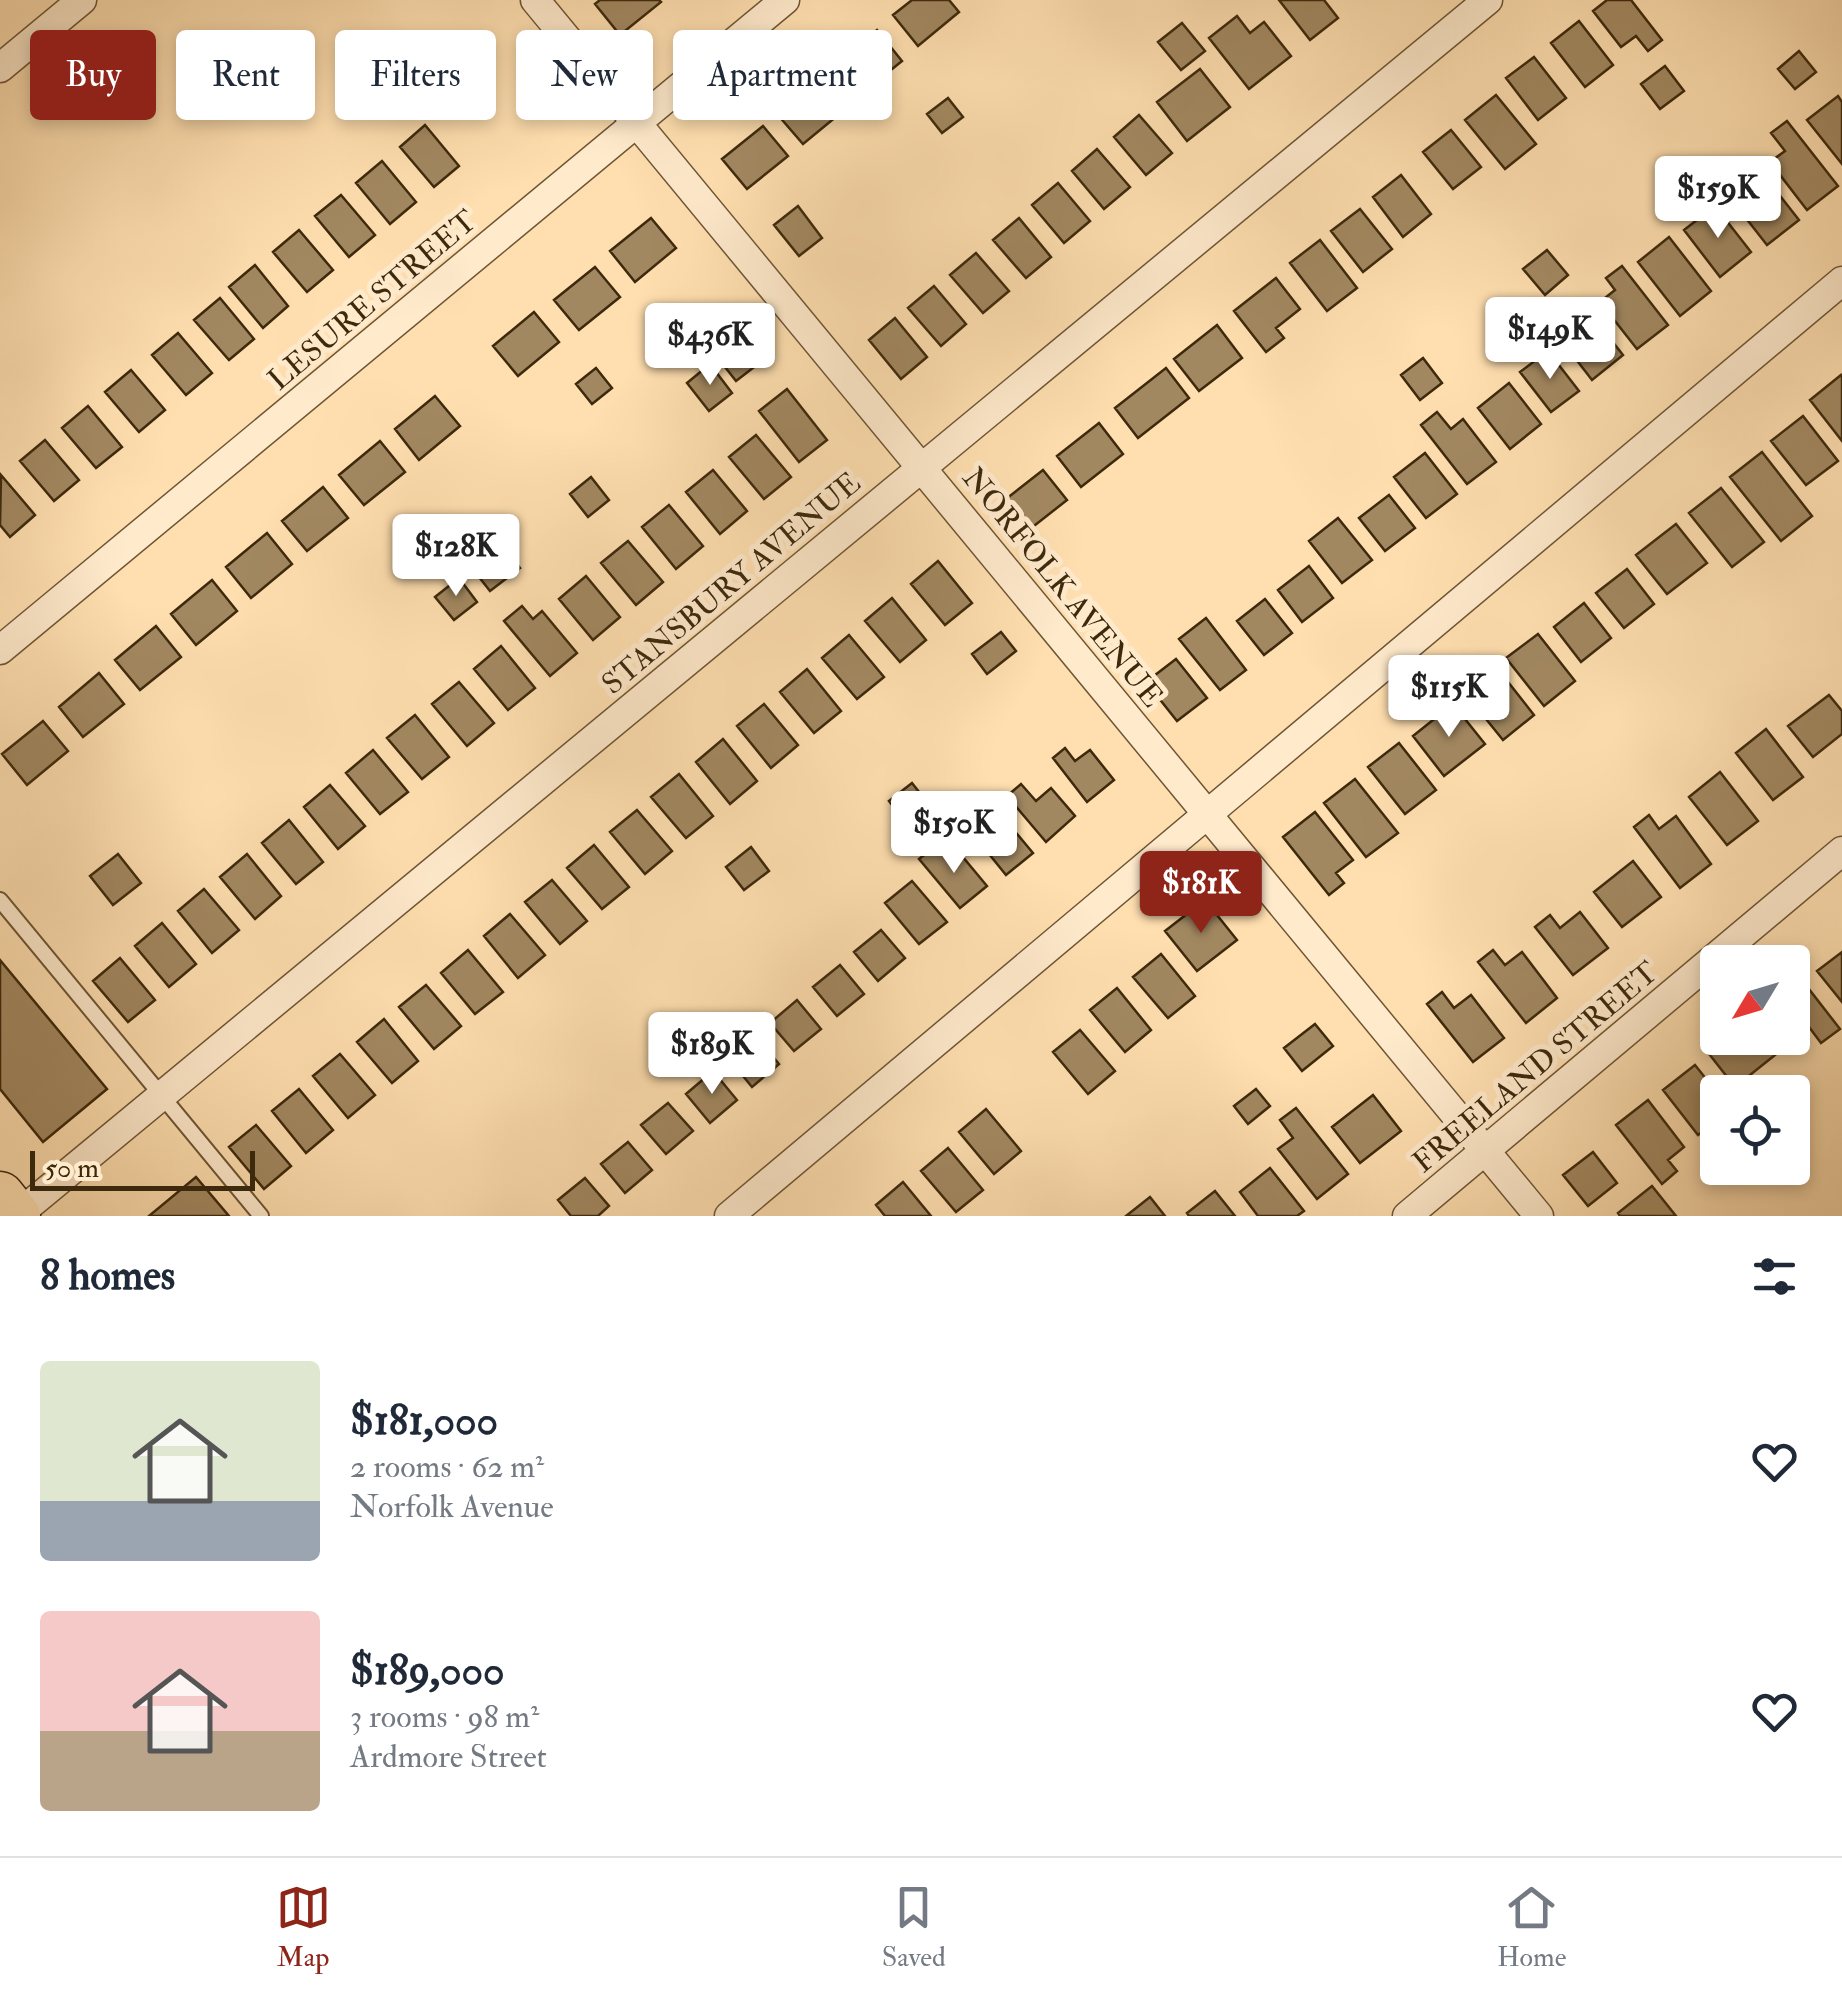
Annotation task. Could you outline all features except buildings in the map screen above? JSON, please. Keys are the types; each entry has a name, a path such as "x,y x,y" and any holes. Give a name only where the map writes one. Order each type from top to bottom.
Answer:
{"highway":[{"path":"0,1196 16,1216"}],"street":[{"path":"0,68 82,0"},
{"name":"NORFOLK AVENUE","path":"535,0 1540,1216"},
{"name":"LESURE STREET","path":"0,650 785,0"},
{"name":"STANSBURY AVENUE","path":"16,1216 1488,0"},
{"path":"729,1216 1842,281"},
{"name":"FREELAND STREET","path":"1407,1216 1842,851"}],"lane":[{"path":"0,900 261,1216"}]}
